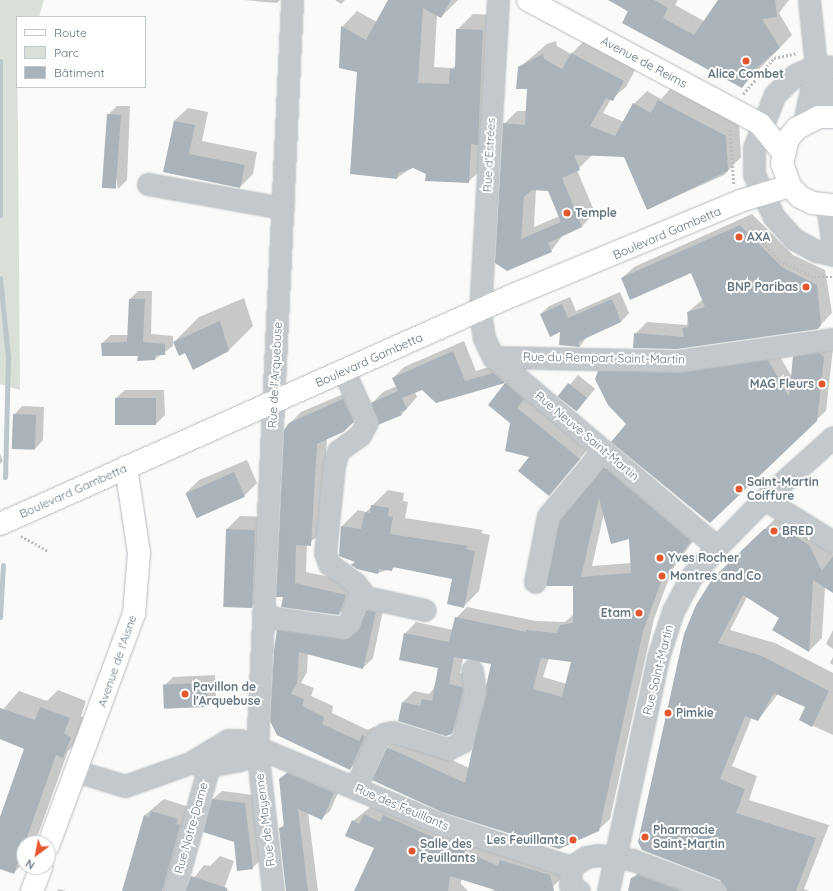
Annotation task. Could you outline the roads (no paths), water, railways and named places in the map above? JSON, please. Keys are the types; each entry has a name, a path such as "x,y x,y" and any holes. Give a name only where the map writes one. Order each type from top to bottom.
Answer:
{"main road":[{"name":"Avenue de Reims","path":"528,0 760,124 800,125 833,117"},
{"name":"Avenue de Reims","path":"760,124 783,157"},
{"name":"Boulevard Gambetta","path":"760,190 783,157 800,125"},
{"path":"783,157 790,186 800,197 830,205"},
{"name":"Boulevard Gambetta","path":"0,524 480,311 740,201 760,190 790,186"},
{"name":"Avenue de l'Aisne","path":"52,835 134,614 139,553 126,467"},
{"path":"32,891 38,875"}],"street":[{"name":"Rue de l'Arquebuse","path":"257,749 292,0"},
{"name":"Rue d'Estrées","path":"480,311 498,0"},
{"path":"809,0 833,112"},
{"path":"824,66 795,75 775,94 760,124 754,148 760,190 774,217 794,239 816,251 833,255"},
{"path":"800,125 824,66"},
{"path":"148,184 283,198"},
{"path":"830,205 833,246"},
{"path":"480,311 492,357"},
{"name":"Rue du Rempart Saint-Martin","path":"492,357 678,361 833,339"},
{"name":"Rue Neuve Saint-Martin","path":"492,357 717,547"},
{"path":"344,372 367,422 360,435 338,451 334,465 325,553 329,564 355,582 366,597"},
{"name":"Rue Saint-Martin","path":"608,891 659,654 673,611 691,577 717,547 764,499 833,437"},
{"path":"535,582 548,516 603,450"},
{"path":"764,499 833,542"},
{"path":"264,616 343,628 350,622 356,601 366,597 425,610"},
{"path":"356,787 377,739 384,734 393,732 448,749 462,742 475,692 472,670"},
{"name":"Rue des Feuillants","path":"76,771 125,786 200,764 228,740 240,740 257,749 356,787 438,823 571,867"},
{"name":"Rue de Mayenne","path":"257,749 273,891"},
{"name":"Rue Notre-Dame","path":"174,891 200,764"},
{"path":"578,891 570,885 571,867 586,856 615,857 633,860 715,891"}],"waterway":[{"path":"0,61 0,215"},
{"path":"0,278 8,357 5,477"},
{"path":"0,617 3,565"}],"place":[{"name":"Alice Combet","path":"746,61"},
{"name":"Temple","path":"567,213"},
{"name":"AXA","path":"739,237"},
{"name":"BNP Paribas","path":"806,287"},
{"name":"MAG Fleurs","path":"822,384"},
{"name":"Saint-Martin Coiffure","path":"739,489"},
{"name":"BRED","path":"774,531"},
{"name":"Yves Rocher","path":"660,558"},
{"name":"Montres and Co","path":"662,576"},
{"name":"Etam","path":"639,613"},
{"name":"Pavillon de l'Arquebuse","path":"185,694"},
{"name":"Pimkie","path":"668,713"},
{"name":"Pharmacie Saint-Martin","path":"645,837"},
{"name":"Les Feuillants","path":"573,840"},
{"name":"Salle des Feuillants","path":"412,851"}]}
